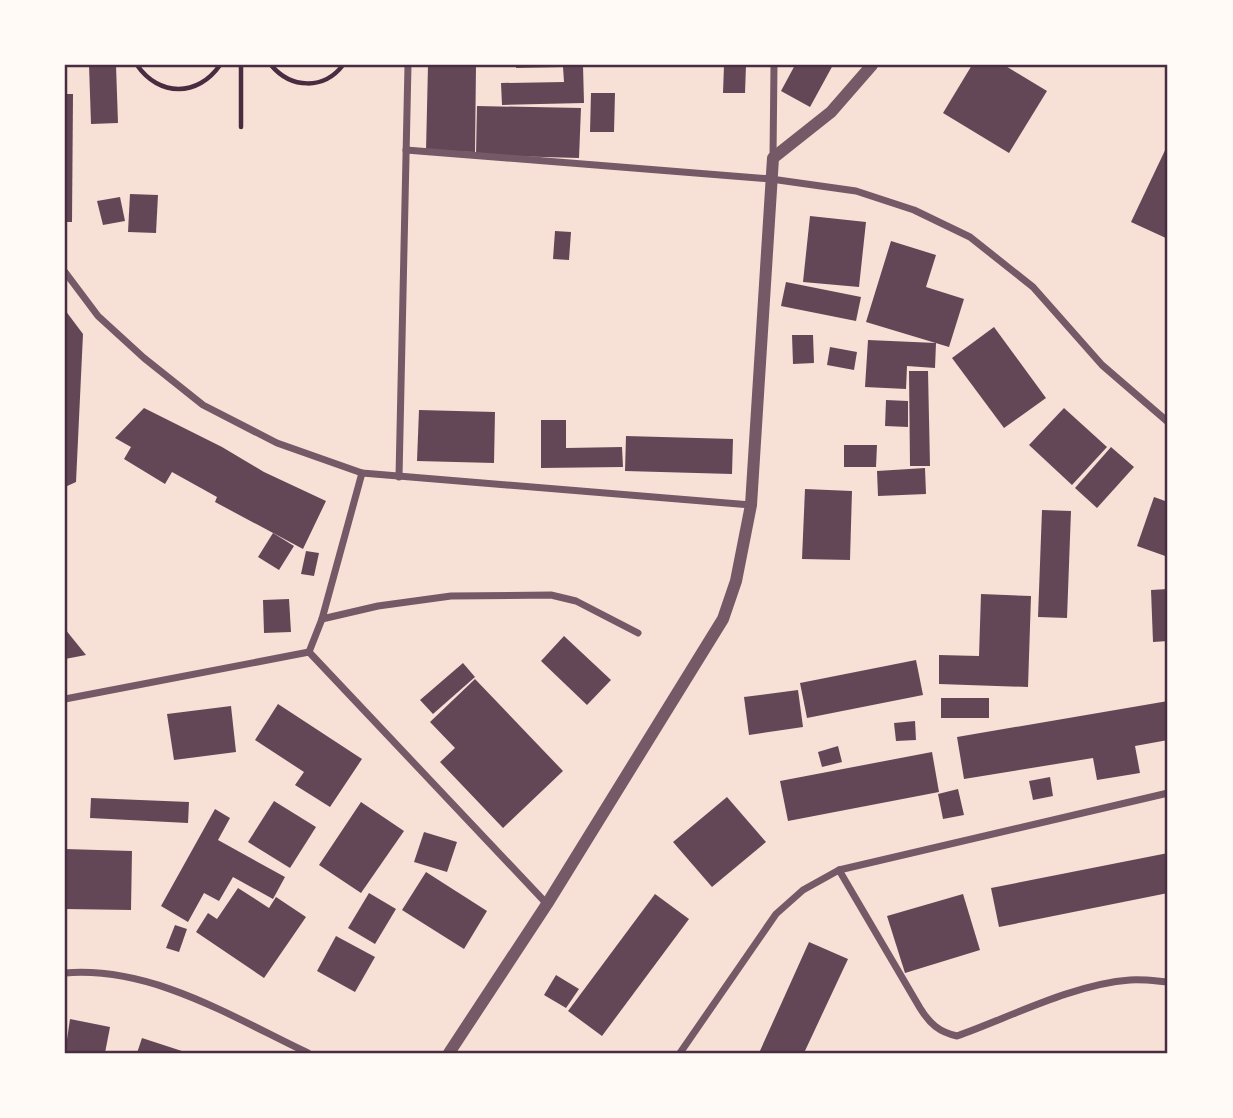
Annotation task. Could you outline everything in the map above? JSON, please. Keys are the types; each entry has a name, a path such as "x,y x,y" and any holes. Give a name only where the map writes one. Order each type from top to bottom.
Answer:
{"street":[{"path":"399,477 408,65"},
{"path":"449,1053 547,904 723,619 736,581 751,505 773,158 774,65"},
{"path":"773,158 831,112 872,65"},
{"path":"406,150 771,179 856,191 914,211 970,237 1033,287 1102,365 1168,422"},
{"path":"65,272 98,316 203,405 277,443 362,473 751,505"},
{"path":"309,652 323,618 362,473"},
{"path":"323,618 378,606 451,596 551,595 576,601 638,633"},
{"path":"309,652 547,904"},
{"path":"65,699 309,652"},
{"path":"680,1053 776,914 803,890 839,870 1168,793"},
{"path":"839,870 920,1009 928,1021 941,1032 957,1036 1076,992 1115,982 1168,982"},
{"path":"65,973 80,972 158,982 308,1053"}],"path":[{"path":"137,65 157,85 173,90 201,84 220,65"},
{"path":"241,127 242,65"},
{"path":"271,65 282,76 295,83 310,84 324,81 343,65"}],"building":[{"path":"89,65 116,65 118,123 91,124"},
{"path":"428,65 476,65 475,152 426,151"},
{"path":"516,65 583,65 584,103 502,105 501,83 564,82 563,67 516,68"},
{"path":"724,65 746,65 745,93 723,93"},
{"path":"795,65 833,65 810,107 781,91"},
{"path":"972,65 1004,65 1047,91 1009,153 943,113"},
{"path":"591,93 615,93 614,132 590,132"},
{"path":"65,94 73,94 72,222 65,222"},
{"path":"477,106 581,108 579,158 476,155"},
{"path":"1168,144 1168,239 1131,222"},
{"path":"130,194 158,195 156,233 128,232"},
{"path":"120,197 125,221 103,225 97,201"},
{"path":"810,216 866,222 859,287 803,282"},
{"path":"555,231 571,232 569,260 553,259"},
{"path":"891,241 936,255 926,287 964,299 949,347 866,322"},
{"path":"786,282 861,297 856,321 781,306"},
{"path":"65,310 83,334 76,482 65,487"},
{"path":"994,327 1046,398 1004,428 952,358"},
{"path":"792,335 813,335 814,363 793,364"},
{"path":"868,340 936,343 935,368 907,366 906,389 865,387"},
{"path":"830,347 857,352 854,370 827,365"},
{"path":"909,371 928,371 930,466 910,466"},
{"path":"886,400 908,401 908,427 885,426"},
{"path":"144,408 222,447 264,472 326,501 303,549 215,502 217,497 172,472 165,484 124,459 131,447 115,438"},
{"path":"1064,408 1107,447 1072,485 1029,445"},
{"path":"419,410 495,412 494,463 417,461"},
{"path":"541,420 566,420 566,448 622,447 623,467 541,468"},
{"path":"626,436 733,439 732,474 625,471"},
{"path":"844,445 877,445 876,467 844,467"},
{"path":"1111,447 1134,467 1097,508 1075,488"},
{"path":"925,468 926,494 878,496 877,471"},
{"path":"805,489 852,491 850,560 802,559"},
{"path":"1154,497 1168,502 1168,557 1137,546"},
{"path":"1042,510 1071,511 1067,618 1038,617"},
{"path":"273,533 294,546 279,570 258,557"},
{"path":"306,551 319,553 314,576 301,574"},
{"path":"1168,589 1168,641 1153,642 1151,590"},
{"path":"981,594 1031,596 1028,687 939,684 939,655 979,656"},
{"path":"289,599 291,632 264,633 263,600"},
{"path":"65,629 86,655 65,659"},
{"path":"564,636 611,680 587,705 541,661"},
{"path":"916,660 923,695 807,718 800,683"},
{"path":"463,663 475,677 433,714 420,700"},
{"path":"475,679 563,771 503,828 440,762 455,748 430,722"},
{"path":"798,690 803,727 749,735 744,697"},
{"path":"941,698 989,698 989,718 941,718"},
{"path":"1168,701 1168,740 1135,746 1140,773 1097,780 1093,758 964,779 957,737"},
{"path":"278,704 362,759 330,807 295,785 304,772 255,740"},
{"path":"231,706 236,752 174,760 167,714"},
{"path":"915,721 916,740 896,741 894,723"},
{"path":"838,746 842,762 822,767 818,752"},
{"path":"932,752 939,792 788,821 780,781"},
{"path":"1050,777 1053,796 1033,800 1029,781"},
{"path":"958,789 964,815 943,819 938,794"},
{"path":"727,797 766,842 712,887 673,842"},
{"path":"91,798 189,802 188,823 90,818"},
{"path":"274,801 316,827 290,868 248,842"},
{"path":"361,802 404,831 361,893 319,865"},
{"path":"215,809 230,818 218,840 285,877 273,899 233,877 219,901 204,893 188,922 161,906"},
{"path":"424,832 457,842 447,872 414,862"},
{"path":"65,849 132,851 131,910 65,909"},
{"path":"1168,853 1168,893 999,927 991,888"},
{"path":"426,872 487,911 464,949 402,910"},
{"path":"238,888 269,908 276,897 306,917 264,978 196,932 208,913 217,919"},
{"path":"369,893 396,909 375,944 348,928"},
{"path":"655,894 689,919 602,1036 568,1011"},
{"path":"963,894 980,950 905,973 887,916"},
{"path":"175,925 187,929 179,952 166,948"},
{"path":"336,936 375,957 355,992 317,971"},
{"path":"809,942 848,959 804,1053 759,1053"},
{"path":"556,975 579,989 566,1008 544,995"},
{"path":"70,1019 110,1027 105,1053 65,1053"},
{"path":"142,1038 188,1053 137,1053"}]}
